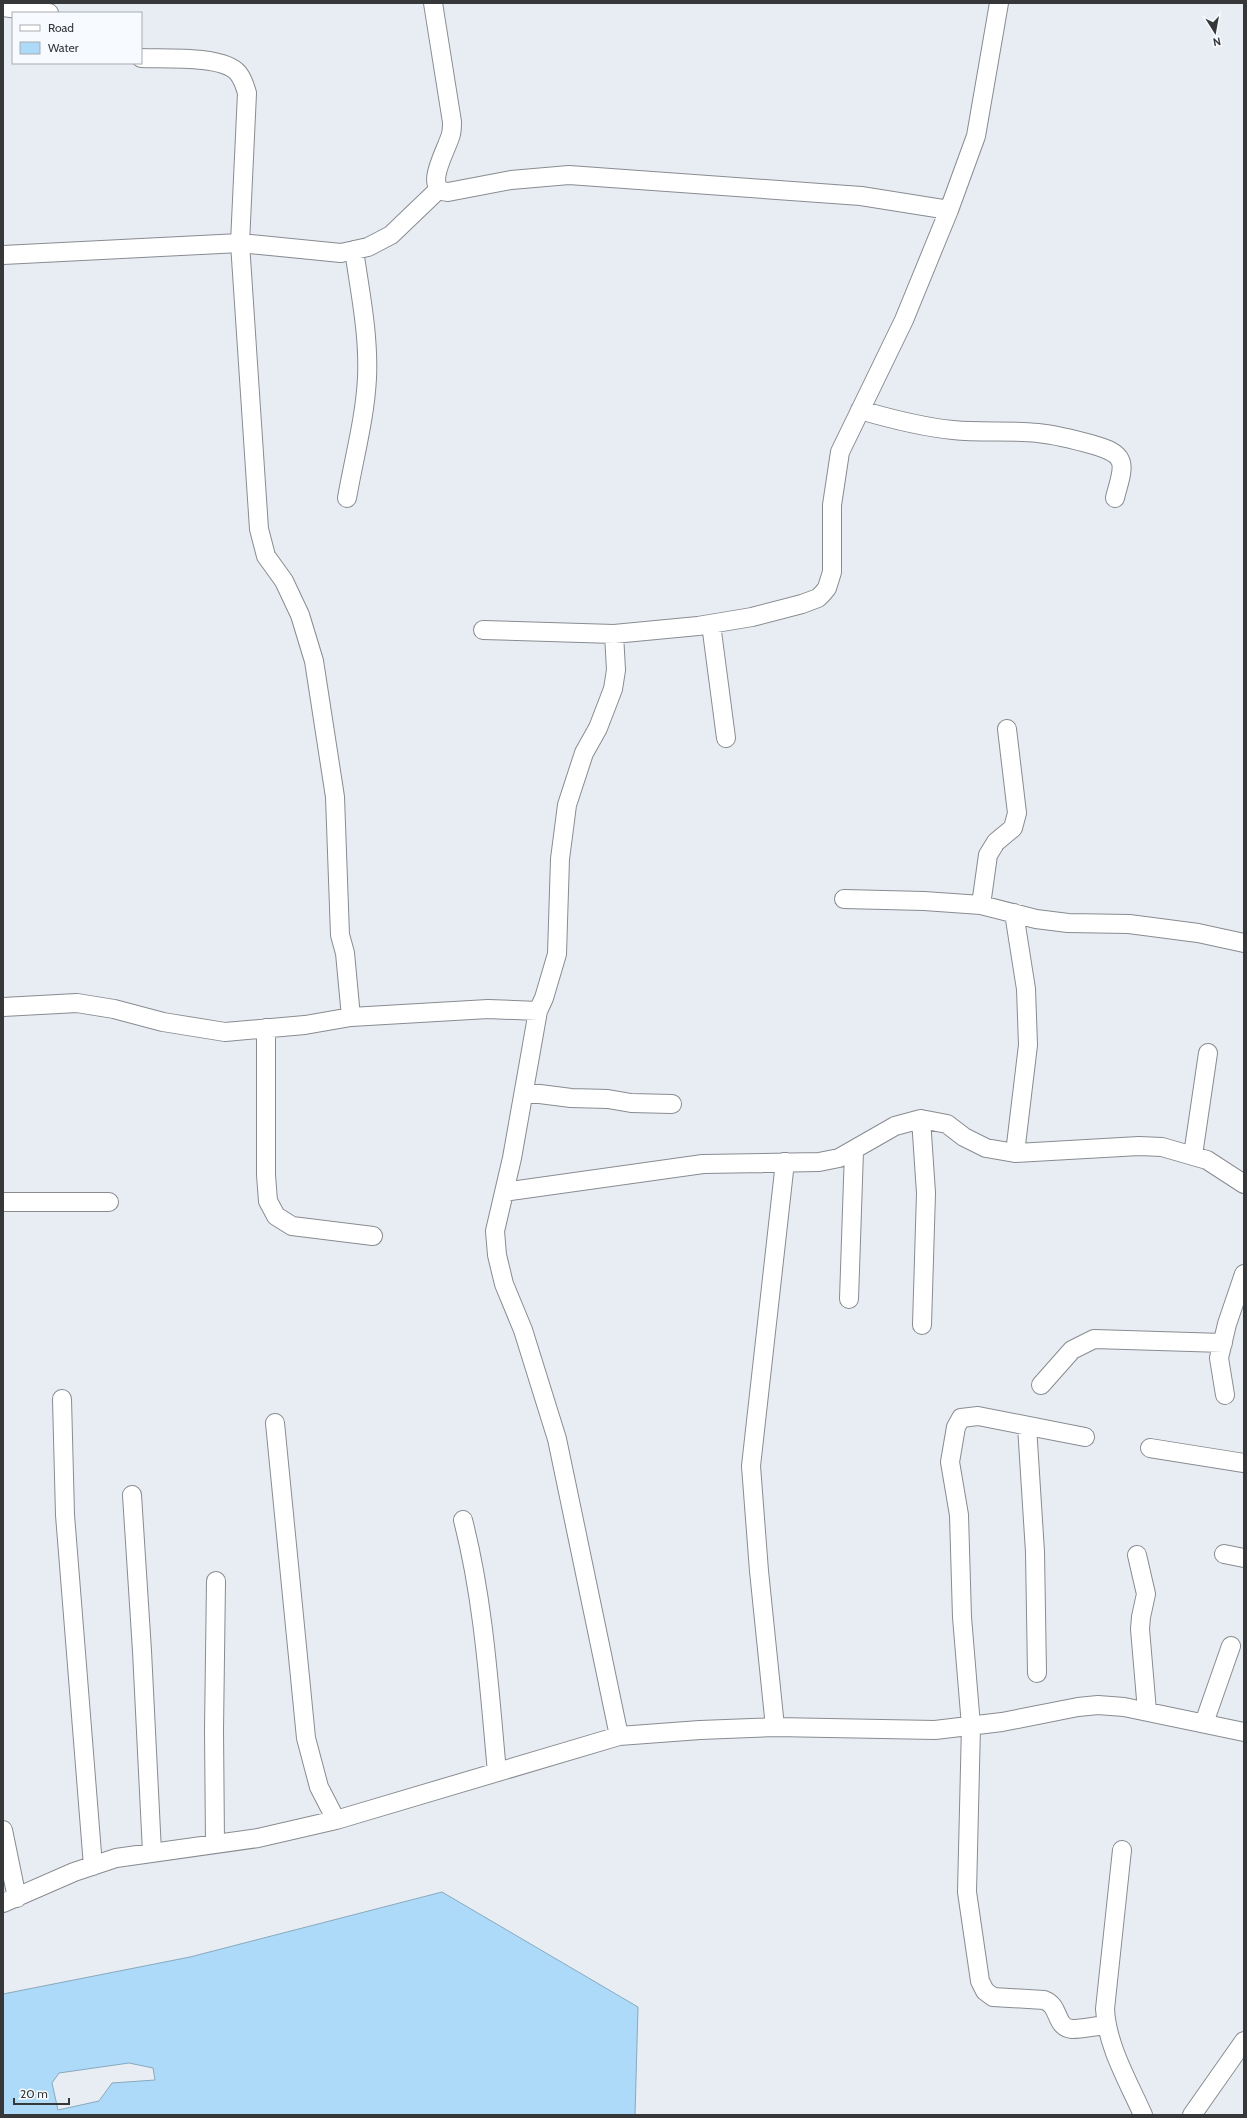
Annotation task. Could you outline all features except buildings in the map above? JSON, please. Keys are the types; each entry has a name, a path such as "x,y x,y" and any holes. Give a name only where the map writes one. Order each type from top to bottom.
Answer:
{"street":[{"path":"433,3 452,122 451,135 438,168 436,182 439,189 448,192 511,180 570,175 861,196 949,210"},
{"path":"483,630 614,634 712,624 752,617 802,604 818,598 827,588 832,572 832,505 840,452 904,320 949,210 976,136 999,3"},
{"path":"3,7 41,12"},
{"path":"142,58 199,59 229,66 238,72 247,93 247,131 240,243 259,529 266,556 284,581 300,615 314,661 335,797 340,935 345,953 351,1017"},
{"path":"3,255 240,243 341,253 368,247 391,236 439,189"},
{"path":"347,498 365,397 367,376 365,331 354,250"},
{"path":"860,410 891,419 953,430 1038,433 1068,438 1104,448 1114,453 1120,460 1122,467 1115,498"},
{"path":"712,624 726,738"},
{"path":"614,634 616,670 613,689 598,728 584,753 566,805 560,859 558,954 544,998 538,1011 524,1092 495,1231 496,1255 504,1284 526,1337 557,1439 619,1736"},
{"path":"981,905 988,855 991,848 1013,828 1018,813 1007,728"},
{"path":"844,899 924,901 981,905 1036,919 1068,923 1136,925 1198,933 1244,943"},
{"path":"1014,913 1026,989 1028,1045 1015,1153"},
{"path":"3,1007 77,1003 114,1009 164,1022 225,1032 351,1017 488,1009 538,1011"},
{"path":"266,1028 266,1175 268,1201 276,1216 292,1226 373,1236"},
{"path":"1193,1155 1208,1052"},
{"path":"524,1092 571,1098 608,1099 631,1104 672,1104"},
{"path":"921,1119 926,1193 922,1325"},
{"path":"504,1192 703,1164 819,1162 839,1158 854,1151 895,1126 921,1119 947,1124 964,1137 986,1148 1015,1153 1139,1146 1162,1147 1207,1160 1243,1183"},
{"path":"849,1299 854,1151"},
{"path":"775,1727 759,1571 751,1466 785,1162"},
{"path":"3,1202 109,1202"},
{"path":"1225,1395 1219,1358 1222,1343 1244,1274"},
{"path":"1042,1385 1072,1350 1094,1339 1222,1343"},
{"path":"62,1400 66,1523 93,1866"},
{"path":"1085,1437 968,1416 961,1418 956,1427 950,1462 959,1515 962,1617 971,1726 967,1892 980,1981 985,1991 993,1997 1044,2000 1051,2002 1056,2008 1059,2021 1063,2026 1071,2029 1106,2025"},
{"path":"275,1423 306,1738 319,1787 336,1820"},
{"path":"1027,1426 1035,1552 1037,1673"},
{"path":"1150,1448 1244,1463"},
{"path":"132,1495 142,1651 152,1852"},
{"path":"463,1520 473,1558 479,1596 497,1772"},
{"path":"1224,1554 1244,1558"},
{"path":"1137,1555 1146,1594 1140,1616 1140,1629 1147,1711"},
{"path":"215,1843 214,1730 216,1582"},
{"path":"1204,1724 1231,1646"},
{"path":"3,1830 10,1900 74,1872 116,1858 258,1838 336,1820 619,1736 700,1730 775,1727 935,1730 1002,1722 1078,1707 1124,1707 1244,1732"},
{"path":"1122,1850 1105,2009 1106,2025 1110,2040 1143,2115"},
{"path":"1192,2115 1244,2041"}],"water":[{"path":"442,1892 638,2007 635,2115 3,2115 3,1994 190,1957","holes":["129,2063 153,2068 155,2080 112,2083 99,2101 58,2110 52,2083 59,2073"]}]}
